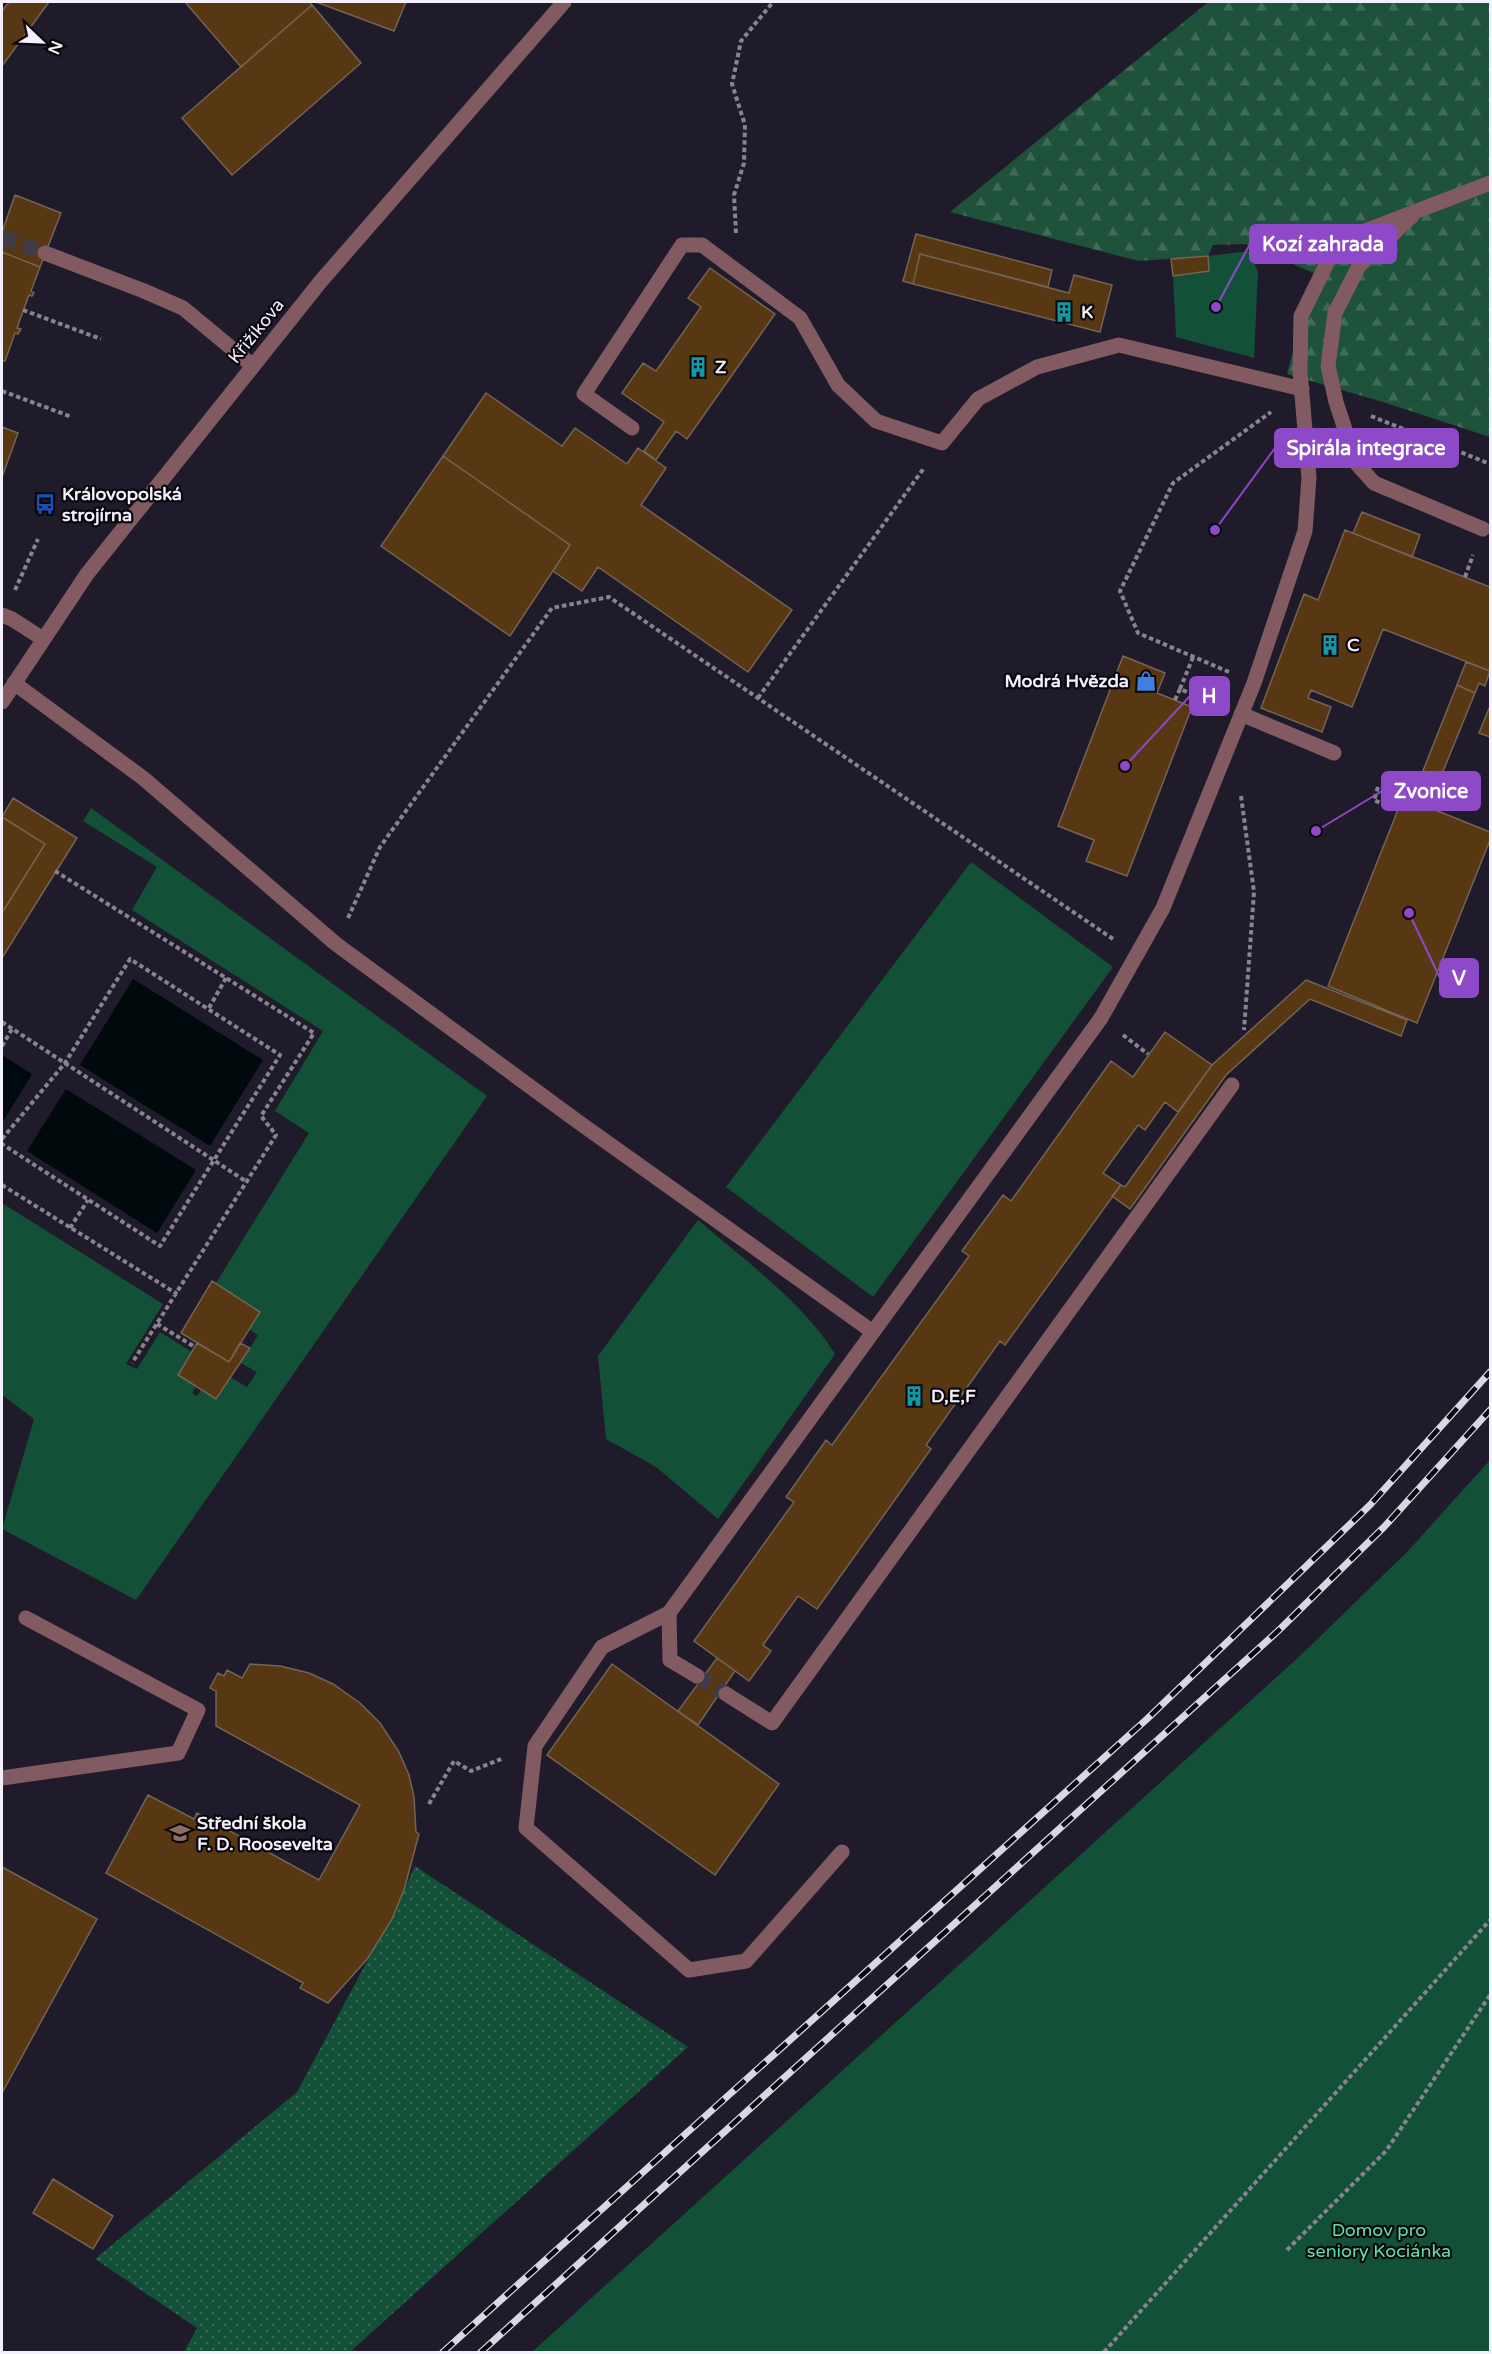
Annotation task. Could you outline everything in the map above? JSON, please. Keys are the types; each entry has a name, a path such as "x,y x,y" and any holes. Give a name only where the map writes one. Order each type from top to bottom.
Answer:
{"street":[{"name":"Křižíkova","path":"2,702 43,639 111,544 321,281 564,2"},
{"path":"842,1852 746,1961 688,1970 526,1828 535,1746 602,1647 669,1613 1101,1018 1162,908 1254,683 1305,531 1309,478 1302,389 1301,316 1328,261 1365,231 1491,183"},
{"path":"1419,209 1359,266 1335,313 1328,366 1336,402 1356,463 1374,483 1483,530"},
{"path":"632,428 584,394 682,245 702,245 800,318 838,385 876,422 942,443 978,399 1037,367 1119,345 1302,389"},
{"path":"45,253 183,308 253,366"},
{"path":"2,616 43,639"},
{"path":"14,683 133,770 336,944 577,1121 873,1332"},
{"path":"1241,714 1334,753"},
{"path":"726,1694 772,1723 1232,1085"},
{"path":"669,1613 670,1660 697,1676"},
{"path":"2,1778 178,1753 198,1710 26,1618"}],"path":[{"path":"750,281 736,231 734,195 744,163 745,125 732,84 741,41 773,2"},
{"path":"23,310 101,339"},
{"path":"1254,683 1138,633 1120,591 1173,483 1302,389"},
{"path":"2,391 72,417"},
{"path":"1336,402 1491,464"},
{"path":"758,698 942,443"},
{"path":"2,616 38,539"},
{"path":"336,944 380,847 552,608 609,597 1136,955"},
{"path":"1175,700 1193,657"},
{"path":"1180,689 1241,714"},
{"path":"1378,788 1374,800 1387,806"},
{"path":"1240,792 1254,892 1244,1030"},
{"path":"55,871 314,1033 261,1116 276,1135 132,1363"},
{"path":"2,1139 65,1064 130,958 280,1055 160,1246 2,1144"},
{"path":"209,1008 226,978"},
{"path":"2,1022 247,1182"},
{"path":"2,1046 12,1029"},
{"path":"2,1185 177,1294"},
{"path":"70,1228 88,1200"},
{"path":"157,1324 195,1347"},
{"path":"429,1804 454,1761 471,1771 535,1746"},
{"path":"1104,2352 1491,1920"},
{"path":"1287,2250 1386,2151 1491,1995"}],"green space":[{"path":"1206,2 1490,2 1490,437 1287,374 1314,273 1245,244 1213,245 1208,256 1139,261 950,212"},
{"path":"1249,251 1258,272 1254,358 1176,337 1173,276 1209,271 1208,256"},
{"path":"91,808 487,1096 136,1600 2,1529 34,1419 2,1395 2,1203 163,1304 126,1364 137,1369 160,1332 192,1352 178,1375 196,1387 192,1393 197,1396 201,1390 217,1399 230,1377 247,1387 257,1372 241,1363 258,1335 249,1329 260,1312 216,1283 309,1133 275,1111 323,1031 132,910 157,867 83,821"},
{"path":"971,862 1113,967 873,1297 726,1187"},
{"path":"698,1220 790,1300 822,1335 835,1354 718,1519 656,1467 606,1439 598,1356"},
{"name":"Domov pro seniory Kociánka","path":"1490,1460 1490,2352 532,2352 1301,1655 1408,1551"},
{"path":"415,1866 688,2047 350,2352 184,2352 197,2328 95,2259 297,2092 387,1928"}],"shaded area":[{"path":"133,979 263,1060 210,1146 80,1065"},
{"path":"2,1055 32,1074 2,1123"},
{"path":"66,1089 196,1170 157,1233 27,1151"}],"building":[{"path":"9,2 49,2 2,66 2,11"},
{"path":"185,2 309,2 312,5 241,67"},
{"path":"316,2 406,2 394,31"},
{"path":"312,5 361,63 232,175 182,118"},
{"path":"15,195 61,213 40,267 2,252 2,232"},
{"path":"916,234 1052,270 1048,287 920,254 913,284 903,281"},
{"path":"2,252 40,267 31,291 34,293 32,296 29,295 17,328 21,329 18,334 15,333 5,361 2,360"},
{"name":"K","path":"920,254 1069,293 1074,275 1112,285 1100,332 913,284"},
{"path":"1208,256 1209,271 1173,276 1171,259"},
{"name":"Z","path":"710,268 775,314 687,439 676,431 656,460 644,451 664,422 622,393 643,363 656,371 701,307 688,298"},
{"path":"486,393 562,446 575,428 627,464 638,448 666,468 641,505 792,610 748,672 598,567 582,591 553,571 570,545 443,456"},
{"path":"2,427 18,433 2,477"},
{"path":"443,456 570,545 510,636 381,546"},
{"path":"1362,512 1420,535 1412,557 1353,533"},
{"name":"C","path":"1345,530 1490,587 1490,671 1383,629 1352,707 1311,690 1308,698 1331,707 1322,732 1261,708 1304,594 1318,600"},
{"path":"1123,656 1165,673 1157,693 1192,707 1127,876 1086,861 1094,840 1058,826"},
{"path":"1466,662 1490,671 1485,686 1479,683 1475,693 1457,685"},
{"path":"1457,685 1475,693 1428,808 1411,801"},
{"path":"1490,706 1490,737 1479,733"},
{"path":"1403,797 1490,832 1490,840 1417,1023 1328,986"},
{"path":"13,798 77,838 2,958 2,913 45,844 2,817"},
{"path":"2,817 45,844 2,913"},
{"path":"1306,980 1407,1020 1401,1036 1310,999 1226,1075 1130,1209 1112,1196 1121,1185 1125,1187 1212,1065"},
{"name":"D,E,F","path":"1165,1032 1212,1065 1178,1112 1165,1102 1145,1130 1138,1125 1103,1173 1121,1185 1005,1345 1000,1341 926,1445 931,1449 817,1609 798,1596 763,1645 771,1651 749,1681 694,1641 794,1502 786,1497 826,1440 832,1445 969,1256 962,1251 1003,1195 1011,1201 1111,1061 1133,1077"},
{"path":"212,1281 260,1312 229,1362 181,1333"},
{"path":"197,1343 229,1362 240,1343 250,1348 216,1399 178,1375"},
{"path":"717,1658 735,1671 698,1725 678,1711"},
{"name":"Střední škola F. D. Roosevelta","path":"250,1664 280,1666 309,1673 333,1684 360,1703 380,1723 399,1752 409,1775 414,1797 416,1832 419,1834 404,1890 392,1919 368,1958 328,2003 300,1988 303,1983 106,1873 148,1795 194,1819 197,1813 319,1880 360,1805 216,1726 216,1691 210,1688 218,1673 224,1676 227,1670 242,1678"},
{"path":"612,1664 779,1784 715,1875 547,1755"},
{"path":"2,1867 97,1919 2,2093"},
{"path":"53,2179 113,2216 93,2249 33,2213"}],"tunnel":[{"path":"2,237 45,253"},
{"path":"697,1676 726,1694"}],"railway":[{"path":"443,2352 1147,1719 1370,1505 1490,1372"},
{"path":"481,2352 1278,1631 1384,1527 1490,1410"}],"place":[{"name":"Kozí zahrada","path":"1216,307"},
{"name":"K","path":"1064,312"},
{"name":"Z","path":"698,367"},
{"name":"Královopolská strojírna","path":"45,504"},
{"name":"Spirála integrace","path":"1215,530"},
{"name":"C","path":"1330,645"},
{"name":"Modrá Hvězda","path":"1146,681"},
{"name":"H","path":"1125,766"},
{"name":"Zvonice","path":"1316,831"},
{"name":"V","path":"1409,913"},
{"name":"D,E,F","path":"914,1396"},
{"name":"Střední škola F. D. Roosevelta","path":"180,1833"}]}
